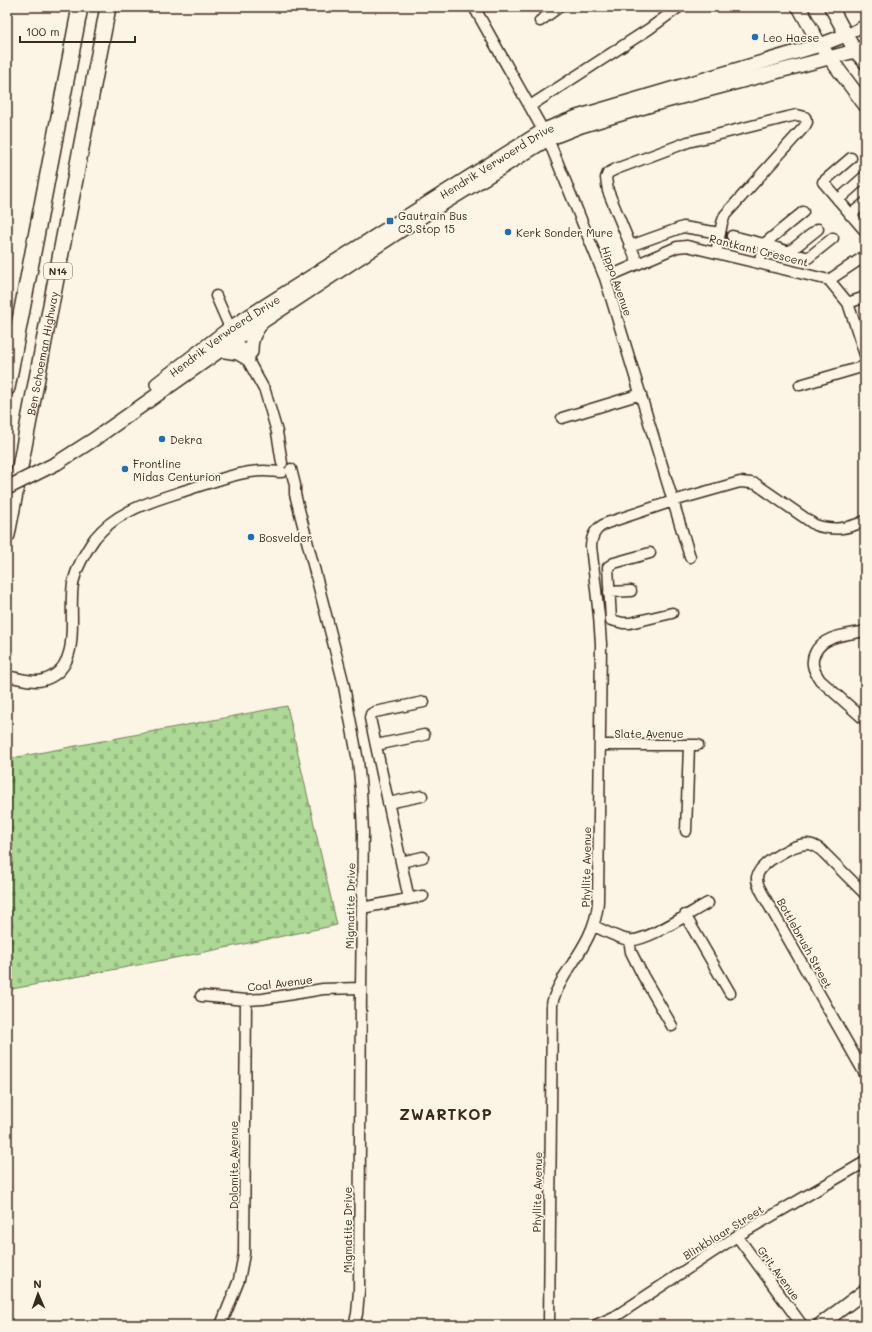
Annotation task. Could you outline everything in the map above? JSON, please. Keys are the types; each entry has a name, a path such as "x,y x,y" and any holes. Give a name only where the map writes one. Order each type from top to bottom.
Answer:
{"highway":[{"name":"N14","path":"7,388 80,7"},
{"name":"Ben Schoeman Highway","path":"7,535 108,7"}],"main road":[{"path":"831,7 846,35 860,48 865,62"},
{"path":"800,10 820,45 865,105"},
{"name":"Hendrik Verwoerd Drive","path":"7,488 55,460 123,412 181,365 236,332 546,135 577,117 820,45 846,35"},
{"name":"Hendrik Verwoerd Drive","path":"7,481 87,444 219,350 236,332 265,319 546,135 651,105 829,58 860,48"},
{"path":"219,350 249,355 253,335 265,319"},
{"path":"820,1325 865,1292"}],"street":[{"name":"Hippo Avenue","path":"474,7 546,135 605,278 690,557"},
{"path":"540,21 559,7"},
{"path":"530,106 679,7"},
{"name":"Hendrik Verwoerd Drive","path":"846,35 865,25"},
{"path":"638,264 608,191 606,178 608,173 688,142 788,117 805,117 807,122 805,126 725,214 720,233 711,251"},
{"path":"851,158 823,182 865,231"},
{"path":"838,200 865,176"},
{"path":"850,215 865,203"},
{"path":"759,263 764,244 803,212"},
{"path":"630,246 683,227 720,233"},
{"path":"789,252 818,229"},
{"path":"708,231 707,235 710,240 711,251"},
{"path":"732,236 764,244 808,258 833,238"},
{"name":"Rantkant Crescent","path":"605,278 677,247 687,246 828,280"},
{"path":"865,256 828,280 848,303 865,355"},
{"name":"Migmatite Drive","path":"216,296 224,313 249,355 263,372 283,426 285,467 295,485 295,494 343,680 358,761 364,832 361,988 359,1291 357,1314 354,1325"},
{"path":"848,303 865,297"},
{"path":"800,385 865,366"},
{"path":"562,418 641,394"},
{"path":"7,676 28,680 43,680 56,674 61,669 68,657 72,642 72,593 75,576 88,549 109,524 128,511 165,497 220,480 285,467"},
{"path":"673,501 735,483 751,483 756,484 815,525 834,529 844,528 865,521"},
{"name":"Phyllite Avenue","path":"549,1325 552,1004 557,990 594,926 598,911 601,644 591,546 595,532 600,526 673,501"},
{"path":"650,553 609,565 609,592 612,621 630,623 672,613"},
{"path":"609,592 631,591"},
{"path":"599,616 611,615"},
{"path":"865,632 834,638 824,642 817,649 812,661 815,672 820,680 865,720"},
{"path":"409,899 370,718 371,714 375,712 424,702"},
{"path":"376,745 424,735"},
{"name":"Slate Avenue","path":"600,745 693,745 686,831"},
{"path":"388,803 422,796"},
{"name":"Bottlebrush Street","path":"865,894 821,850 813,845 806,844 793,847 766,863 758,872 758,883 865,1074"},
{"path":"401,862 423,857"},
{"path":"362,908 423,896"},
{"path":"594,926 629,940 637,940 708,903"},
{"path":"685,915 730,994"},
{"path":"629,940 630,952 642,976 672,1026"},
{"name":"Coal Avenue","path":"202,996 246,1000 263,999 323,989 361,988"},
{"name":"Dolomite Avenue","path":"221,1325 239,1280 244,1254 246,1000"},
{"name":"Blinkblaar Street","path":"596,1325 616,1316 737,1236 865,1162"},
{"name":"Grit Avenue","path":"737,1236 802,1325"}],"green space":[{"path":"287,706 337,925 7,990 7,759"}],"place":[{"name":"Leo Haese","path":"755,37"},
{"name":"Gautrain Bus C3 Stop 15","path":"390,221"},
{"name":"Kerk Sonder Mure","path":"508,232"},
{"name":"Dekra","path":"162,439"},
{"name":"Frontline Midas Centurion","path":"125,469"},
{"name":"Bosvelder","path":"251,537"}],"district":[{"name":"ZWARTKOP","path":"446,1114"}]}
